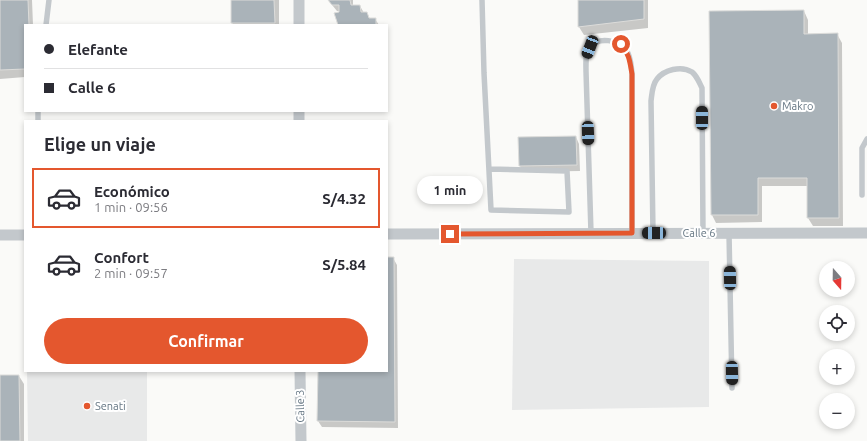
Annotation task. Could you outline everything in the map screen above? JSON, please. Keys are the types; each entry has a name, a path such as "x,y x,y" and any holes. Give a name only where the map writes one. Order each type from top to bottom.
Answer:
{"street":[{"path":"299,0 299,24"},
{"name":"Calle 6","path":"388,234 867,233"},
{"path":"0,235 24,235"},
{"name":"Calle 3","path":"300,372 301,441"}],"lane":[{"path":"46,24 49,0"},
{"path":"482,0 489,169 491,210 569,212 567,170 489,169"},
{"path":"591,233 586,56 590,47 596,42 603,40 621,44 627,51 630,60 632,74 632,233"},
{"path":"654,233 652,90 656,80 663,74 670,70 680,70 690,71 698,78 702,88 703,233"},
{"path":"862,195 862,148 867,139"},
{"path":"730,233 732,388"}],"shaded area":[{"path":"514,259 709,261 709,407 512,410"},
{"name":"Senati","path":"27,372 147,372 147,441 28,441"}],"building":[{"path":"0,0 28,0 29,24 24,24 24,69 0,70"},
{"path":"231,0 274,0 275,23 231,23"},
{"path":"328,0 350,0 351,5 360,5 361,12 367,12 369,18 376,18 376,24 338,24 334,13 339,12 339,5 332,5"},
{"path":"578,0 644,0 644,19 578,27"},
{"name":"Makro","path":"804,10 804,34 838,33 839,218 807,218 807,178 758,178 758,215 711,215 709,11"},
{"path":"576,136 577,165 519,166 518,137"},
{"path":"388,257 394,257 395,422 317,421 318,372 388,372"},
{"path":"0,375 19,375 20,441 0,441"}],"place":[{"name":"Makro","path":"774,106"},
{"name":"Senati","path":"87,406"}],"route":[{"path":"450,234 632,233 632,74 627,51 621,44"}]}
